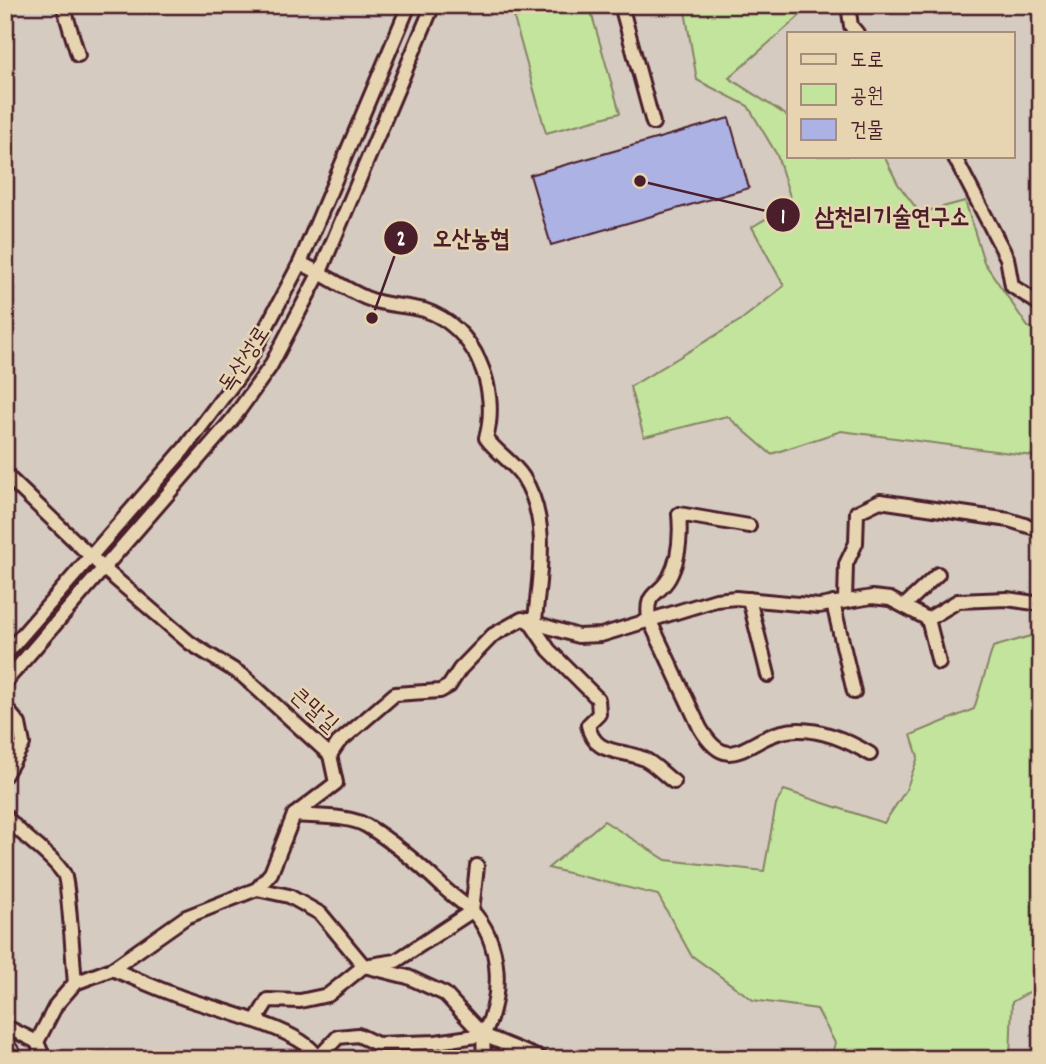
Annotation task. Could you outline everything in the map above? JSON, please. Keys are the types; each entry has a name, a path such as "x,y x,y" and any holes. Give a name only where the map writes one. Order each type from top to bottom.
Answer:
{"main road":[{"path":"5,1044 15,1059"}],"street":[{"path":"63,5 78,55"},
{"name":"독산성로","path":"5,655 184,449 245,368 300,263 409,5"},
{"name":"독산성로","path":"5,682 232,420 263,378 320,272 433,5"},
{"path":"621,5 653,123"},
{"path":"848,5 851,26 856,32"},
{"path":"955,158 1007,258 1012,286 1041,305"},
{"path":"300,263 363,297 383,304 423,310 461,333 475,349 483,369 489,428 486,438 525,479 537,511 542,571 531,620 549,650 598,699 599,714 588,725 595,741 603,749 643,758 674,782"},
{"name":"큰말길","path":"5,474 103,568 190,643 242,675 330,755 336,783 293,815"},
{"path":"854,692 839,601 846,564 856,543 857,512 880,501 1009,520 1041,530"},
{"path":"749,526 679,514 677,559 667,581 653,592 647,606 649,619 708,741 727,754 736,754 782,732 818,733 845,739 870,754"},
{"path":"904,606 938,574"},
{"path":"330,755 338,743 395,695 440,691 449,685 460,669 493,635 531,620 578,636 601,635 716,600 749,599 800,605 872,597 890,599 928,620 939,663"},
{"path":"749,599 768,675"},
{"path":"928,620 958,601 1007,599 1041,604"},
{"path":"5,708 19,724 23,744 5,775"},
{"path":"5,815 64,874 69,892 67,908 75,983"},
{"path":"37,1042 55,1006 75,983 113,969 186,917 257,889 271,873 293,815 367,825 402,849 472,911 484,929 495,957 498,978 494,1015 484,1035 485,1059"},
{"path":"256,1020 268,1000 300,1001 328,995 364,967 397,961 472,911 477,866"},
{"path":"257,889 289,896 321,914 364,967 408,977 445,994 484,1035 542,1059"},
{"path":"113,969 178,996 256,1020 310,1047 318,1058 338,1037 358,1035 377,1044 436,1042 484,1035"},
{"path":"5,1026 37,1042 44,1059"}],"green space":[{"path":"558,5 589,5 620,113 546,133 514,18"},
{"path":"684,5 812,5 729,78 787,116 787,158 885,158 898,184 920,213 965,201 984,262 1028,327 1041,331 1041,483 1033,456 841,431 771,454 727,416 644,437 630,387 741,320 784,286 752,227 792,203 777,155 748,106 697,80"},
{"path":"1041,633 1041,985 1012,1002 1010,1059 831,1059 835,1043 817,1009 753,1000 691,955 658,895 548,868 604,821 666,860 764,871 776,804 784,790 884,823 906,790 918,757 911,735 974,709 993,647"}],"building":[{"path":"729,118 749,188 551,245 530,175"}],"place":[{"name":"삼천리기술연구소","path":"640,181"},
{"name":"오산농협","path":"372,318"}]}
